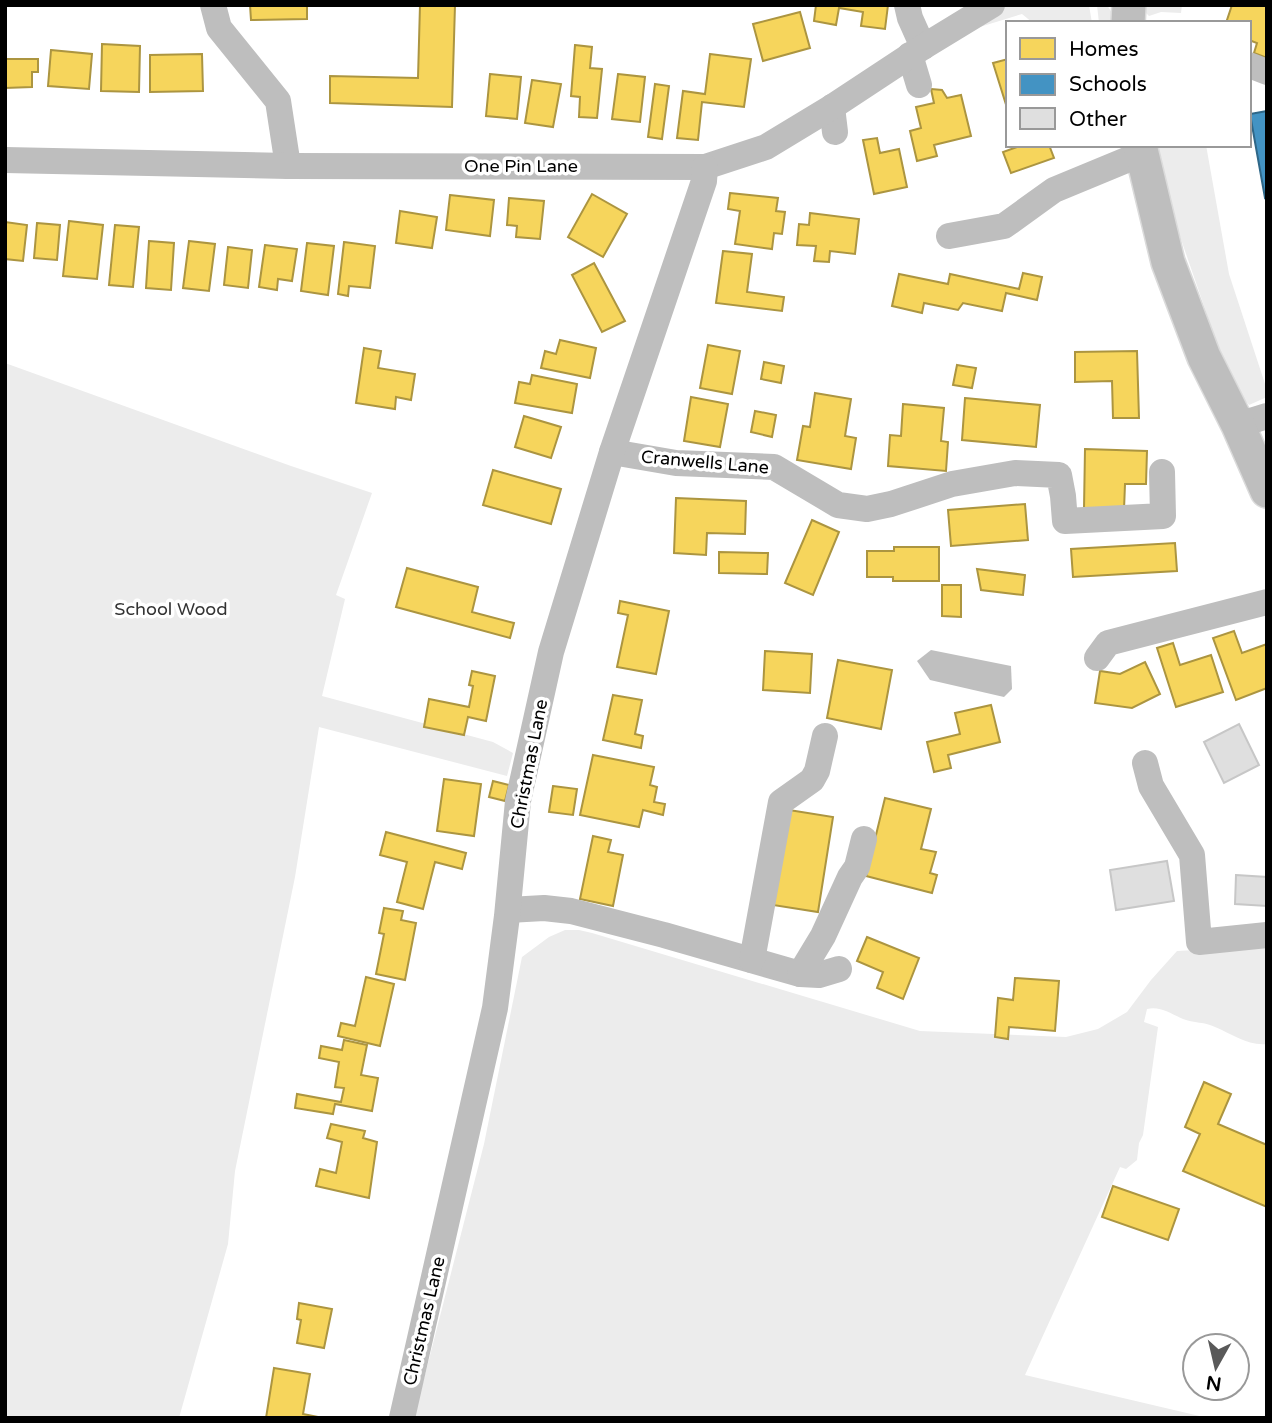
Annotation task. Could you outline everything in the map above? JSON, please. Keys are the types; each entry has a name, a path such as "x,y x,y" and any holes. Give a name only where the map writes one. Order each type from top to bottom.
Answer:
{"main road":[{"path":"1140,150 1168,262 1204,357 1253,421 1267,491"}],"street":[{"path":"213,5 219,28 278,101 288,166"},
{"path":"907,5 919,85"},
{"name":"One Pin Lane","path":"5,160 288,166 705,167 766,147 833,120 916,51 992,5"},
{"path":"949,236 1004,226 1054,190 1140,150"},
{"name":"Christmas Lane","path":"402,1418 495,1008 518,801 551,652 612,452 704,181 705,167"},
{"name":"Cranwells Lane","path":"612,452 676,463 774,467 838,505 867,509 952,484 1015,473 1059,475 1065,522 1163,516 1162,472"},
{"path":"1097,658 1108,643 1267,602"},
{"path":"752,960 781,802 812,780 817,771 825,736"},
{"path":"1145,763 1151,786 1192,855 1199,942 1267,935"},
{"path":"800,974 823,936 849,877 857,867 864,839"},
{"path":"508,909 544,908 571,911 800,974 819,975 839,969"}],"green space":[{"path":"1008,5 1089,5 1092,21 1031,21 1022,14 970,30"},
{"path":"1097,5 1107,5 1112,13 1112,21 1099,21"},
{"path":"1141,5 1182,5 1181,13 1161,12 1149,16"},
{"path":"1153,147 1206,147 1229,274 1267,390 1267,397 1249,405 1231,384 1157,170"},
{"name":"School Wood","path":"5,363 372,493 336,595 345,599 322,696 493,742 513,753 507,776 319,727 295,877 235,1171 228,1244 179,1418 5,1418"},
{"path":"565,930 592,933 920,1031 1066,1037 1098,1029 1127,1012 1177,951 1267,946 1267,1044 1247,1041 1211,1025 1187,1020 1161,1010 1147,1009 1144,1022 1158,1027 1137,1160 1126,1169 1120,1167 1025,1375 1208,1418 414,1418 484,1144 522,957 549,937"}],"shaded area":[{"path":"931,650 1011,666 1012,689 1004,697 930,680 917,661"}],"building: Homes":[{"path":"250,5 307,5 307,19 251,20"},
{"path":"420,5 455,5 452,107 330,103 330,76 418,78"},
{"path":"816,5 888,5 885,29 861,26 863,12 839,8 836,25 814,21"},
{"path":"1232,5 1267,5 1267,58 1254,53 1257,43 1251,41 1251,21 1227,21"},
{"path":"800,12 810,48 763,61 753,24"},
{"path":"102,44 140,46 139,92 101,91"},
{"path":"575,45 592,47 590,68 602,69 597,118 579,117 580,97 571,96"},
{"path":"51,50 92,54 89,89 48,86"},
{"path":"202,54 203,91 150,92 150,55"},
{"path":"710,54 751,59 744,107 702,102 698,140 677,138 683,91 705,94"},
{"path":"5,59 38,59 38,72 32,72 32,87 5,88"},
{"path":"1006,60 1006,105 993,63"},
{"path":"490,74 521,77 517,119 486,116"},
{"path":"618,74 645,77 640,122 612,119"},
{"path":"532,80 561,84 553,127 525,123"},
{"path":"655,84 669,86 662,139 648,137"},
{"path":"931,89 942,90 947,98 961,95 971,136 934,145 937,156 917,161 910,131 921,128 916,107 934,103"},
{"path":"877,138 880,153 899,149 907,187 874,194 863,140"},
{"path":"1017,147 1050,147 1054,158 1011,173 1003,152"},
{"path":"730,193 778,198 776,211 785,212 782,234 774,233 772,249 735,244 740,211 728,209"},
{"path":"592,194 627,214 603,257 568,237"},
{"path":"450,195 494,200 490,236 446,230"},
{"path":"509,198 544,201 540,239 516,237 517,226 507,225"},
{"path":"400,211 437,217 432,248 396,243"},
{"path":"810,213 859,219 855,254 830,251 829,262 814,261 816,246 797,245 799,224 809,225"},
{"path":"69,221 103,225 97,279 63,276"},
{"path":"5,222 27,225 23,261 5,259"},
{"path":"37,223 60,225 57,260 34,258"},
{"path":"115,225 139,227 133,287 109,285"},
{"path":"149,241 174,243 171,290 146,288"},
{"path":"189,241 215,244 209,291 183,288"},
{"path":"344,242 375,246 370,288 349,286 348,296 338,294"},
{"path":"307,243 334,246 328,295 301,291"},
{"path":"265,245 297,249 292,281 278,279 277,290 259,287"},
{"path":"228,247 252,250 248,288 224,285"},
{"path":"723,251 752,254 747,292 784,297 782,311 716,303"},
{"path":"594,263 625,321 602,332 572,275"},
{"path":"1023,273 1042,277 1037,300 1006,293 1002,311 963,303 958,310 924,303 922,313 892,306 899,274 948,284 950,274 1019,289"},
{"path":"560,340 596,348 590,378 541,368 545,351 556,354"},
{"path":"708,345 740,351 732,394 700,388"},
{"path":"364,348 381,351 378,368 415,374 411,400 396,397 395,409 356,403"},
{"path":"1137,351 1139,418 1113,418 1112,381 1075,382 1075,352"},
{"path":"764,362 784,366 781,383 761,379"},
{"path":"957,365 976,368 972,388 953,385"},
{"path":"532,375 577,384 572,413 515,403 519,382 530,384"},
{"path":"815,393 851,399 845,436 856,438 851,469 797,460 803,426 810,427"},
{"path":"691,397 728,404 720,447 684,441"},
{"path":"965,398 1040,405 1036,447 962,440"},
{"path":"903,404 944,408 941,441 948,442 946,471 888,466 890,435 901,436"},
{"path":"755,411 776,415 772,437 751,432"},
{"path":"524,416 561,427 551,458 515,447"},
{"path":"1085,449 1147,451 1146,484 1125,484 1124,510 1084,509"},
{"path":"493,470 561,489 551,524 483,505"},
{"path":"676,498 746,501 745,534 707,533 706,555 674,553"},
{"path":"1025,504 1028,540 951,546 948,510"},
{"path":"812,520 839,532 813,595 785,583"},
{"path":"1175,543 1177,571 1073,577 1071,549"},
{"path":"894,547 939,547 939,581 893,581 893,577 867,577 867,551 894,551"},
{"path":"719,552 768,553 767,574 719,573"},
{"path":"407,568 478,587 472,612 514,623 510,638 396,607"},
{"path":"977,569 1025,575 1023,595 981,590"},
{"path":"942,585 961,585 961,617 942,616"},
{"path":"620,601 669,611 656,674 617,667 628,615 618,613"},
{"path":"1234,631 1242,653 1267,644 1267,688 1236,700 1213,638"},
{"path":"1173,643 1180,665 1211,655 1223,692 1176,707 1157,648"},
{"path":"765,651 812,654 810,693 763,690"},
{"path":"838,660 892,670 881,729 827,718"},
{"path":"1145,662 1160,694 1132,708 1095,703 1100,671 1120,674"},
{"path":"472,671 495,676 486,721 468,717 464,735 424,727 429,699 469,707 473,686 469,685"},
{"path":"613,695 642,700 635,734 643,736 641,748 603,740"},
{"path":"991,705 1000,742 948,755 951,768 934,772 927,742 960,734 955,713"},
{"path":"593,755 654,767 650,785 657,787 654,802 665,804 663,815 643,810 639,827 580,815"},
{"path":"444,779 481,784 474,836 437,831"},
{"path":"493,781 509,785 505,801 489,797"},
{"path":"553,786 577,789 573,815 549,812"},
{"path":"885,798 931,809 921,849 936,852 930,873 937,875 932,893 866,876"},
{"path":"789,810 833,817 818,912 773,905"},
{"path":"386,832 466,853 462,869 435,862 423,909 397,902 407,862 380,855"},
{"path":"593,836 611,840 608,852 623,855 613,906 580,899"},
{"path":"384,908 403,911 401,920 416,923 405,980 376,974 384,934 379,933"},
{"path":"867,937 919,958 903,999 877,988 883,972 857,961"},
{"path":"366,977 394,984 380,1046 338,1036 341,1023 355,1026"},
{"path":"1015,978 1059,981 1055,1031 1009,1027 1008,1039 995,1037 998,998 1013,1000"},
{"path":"344,1040 367,1045 361,1075 378,1078 372,1111 335,1104 333,1114 295,1108 297,1094 341,1102 344,1088 335,1087 339,1062 319,1058 321,1046 342,1050"},
{"path":"1204,1082 1231,1094 1218,1124 1267,1145 1267,1207 1183,1171 1200,1134 1185,1127"},
{"path":"331,1124 365,1131 363,1138 377,1142 369,1198 316,1186 320,1169 336,1173 342,1142 327,1138"},
{"path":"1113,1186 1179,1209 1168,1240 1102,1217"},
{"path":"299,1303 332,1309 324,1348 297,1343 301,1320 297,1319"},
{"path":"274,1368 310,1374 303,1414 323,1418 266,1418"}],"building: Schools":[{"path":"1267,111 1265,198 1251,120 1251,114"}],"building: Other":[{"path":"1239,724 1259,765 1224,783 1204,742"},
{"path":"1167,861 1174,901 1116,910 1110,870"},
{"path":"1236,875 1267,877 1267,906 1235,904"}]}
